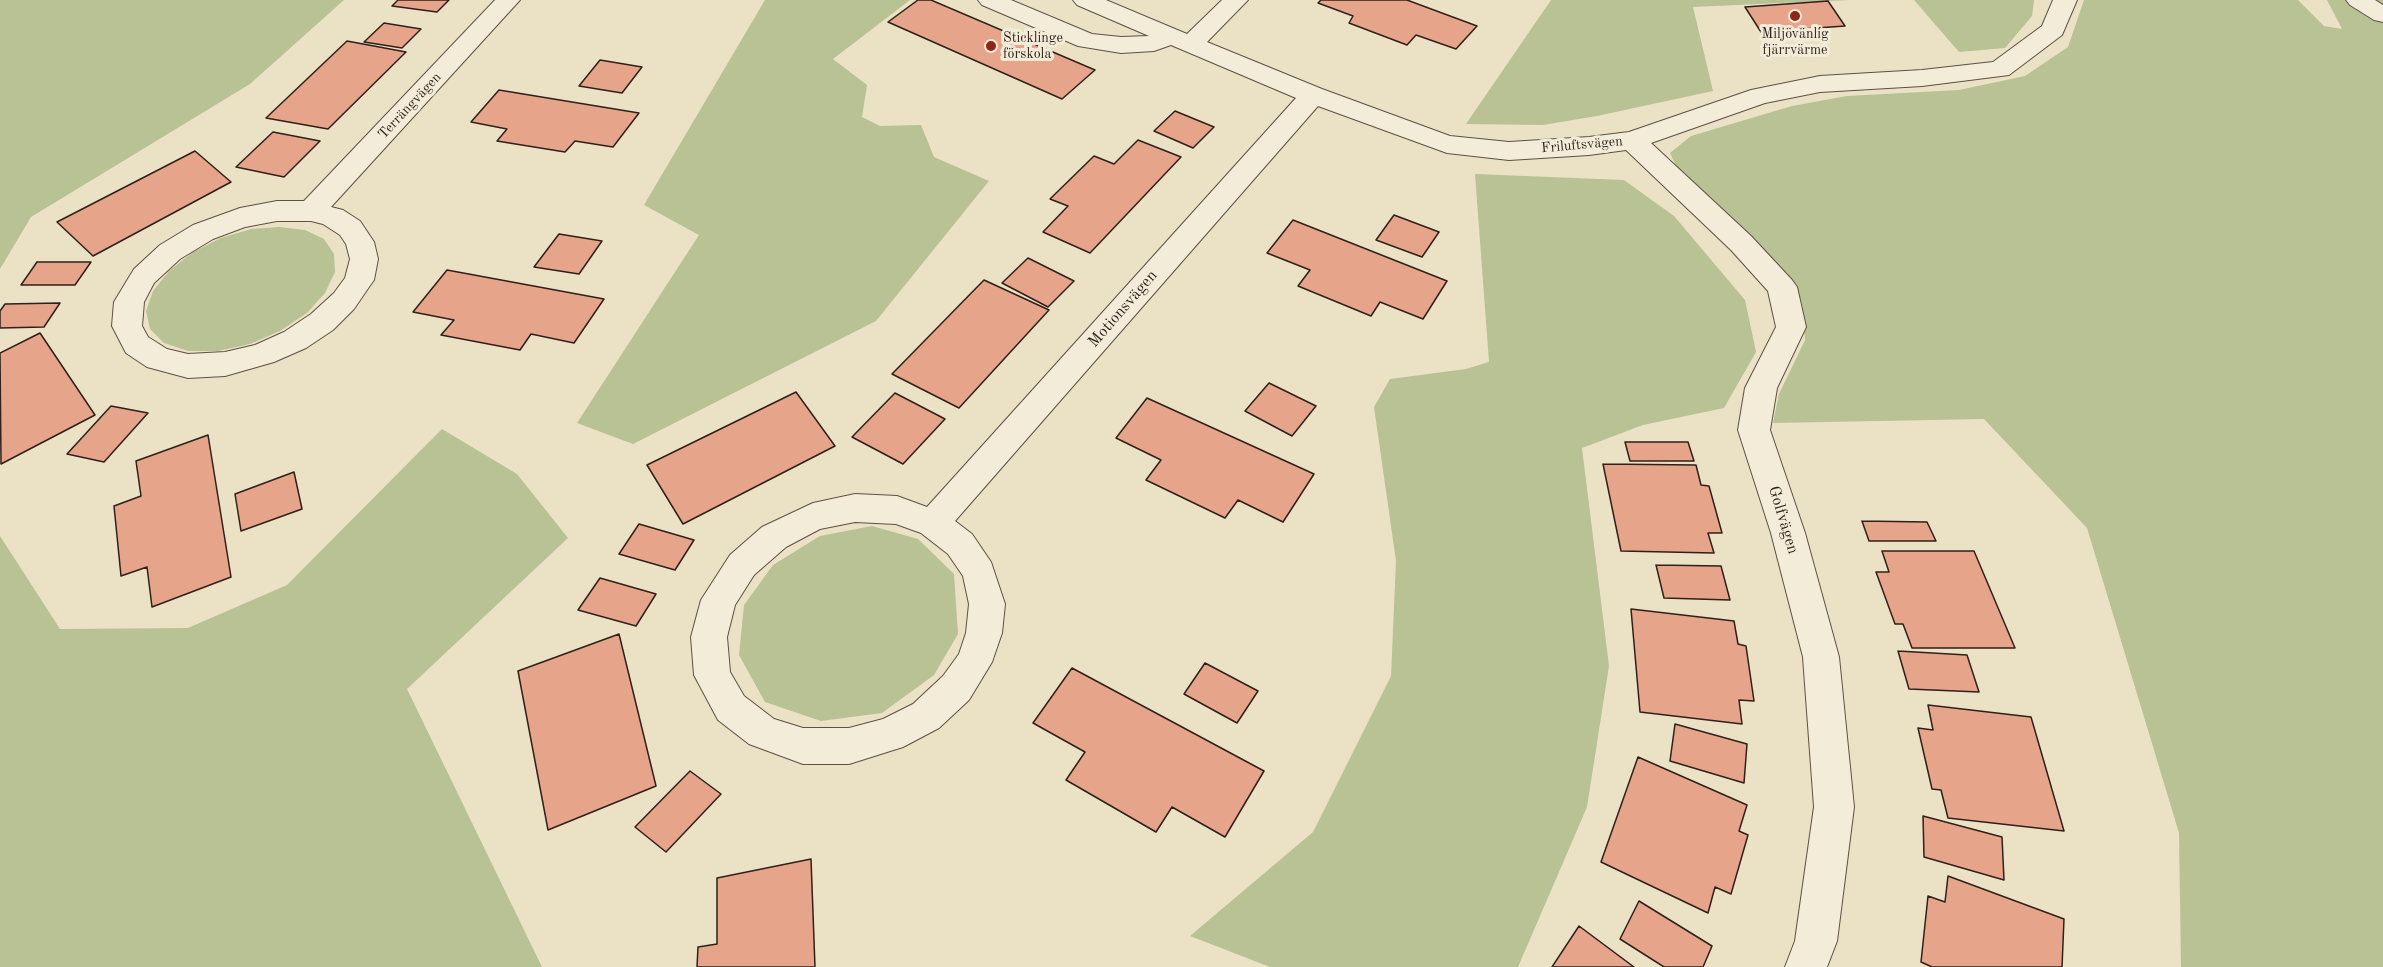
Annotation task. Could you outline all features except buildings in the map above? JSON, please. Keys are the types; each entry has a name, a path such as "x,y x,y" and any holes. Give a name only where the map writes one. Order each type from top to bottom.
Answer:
{"street":[{"name":"Terrängvägen","path":"311,211 508,0"},
{"path":"990,0 1088,41 1121,45 1182,40 1236,0"},
{"name":"Friluftsvägen","path":"1084,0 1313,95 1447,144 1509,151 1589,146 1632,140 1760,96 1820,84 1922,78 2000,69 2053,30 2066,0"},
{"path":"2358,0 2383,15"},
{"name":"Motionsvägen","path":"933,523 1313,95"},
{"name":"Golfvägen","path":"1632,140 1741,243 1782,287 1791,327 1761,388 1754,430 1788,533 1821,657 1834,807 1816,941 1806,967"},
{"path":"277,211 311,211 333,217 350,228 363,250 364,259 358,280 344,302 322,322 295,340 263,354 225,364 188,366 158,359 137,345 127,326 129,302 144,276 170,252 203,232 240,218 277,211"},
{"path":"855,508 897,510 933,523 960,544 979,572 987,604 984,633 974,662 956,688 926,716 890,735 849,746 803,746 762,732 731,708 712,675 709,638 719,600 742,565 774,537 813,517 855,508"}],"green space":[{"path":"0,0 344,0 250,84 31,217 0,269"},
{"path":"765,0 910,0 833,59 867,85 862,117 880,126 921,125 934,157 989,181 876,321 633,444 577,423 699,235 644,205"},
{"path":"1551,0 1850,0 1693,7 1713,91 1543,125 1466,124"},
{"path":"1914,0 2034,0 2032,16 2005,48 1959,52"},
{"path":"2084,0 2298,0 2324,26 2342,29 2327,0 2383,0 2383,967 2181,967 2179,833 2087,528 1984,419 1773,423 1779,394 1805,340 1802,304 1779,265 1678,170 1670,153 1691,136 1792,106 1847,96 1959,90 2025,76 2068,47"},
{"path":"1475,174 1624,180 1674,216 1745,300 1756,352 1724,408 1643,425 1582,448 1609,666 1587,807 1518,967 1270,967 1190,936 1313,832 1391,676 1396,561 1374,407 1390,379 1466,369 1489,362"},
{"path":"279,227 305,230 324,239 334,254 335,272 325,293 307,313 280,331 250,344 218,351 188,351 164,343 150,329 146,311 153,291 169,271 193,252 221,238 251,229"},
{"path":"442,429 517,474 568,538 407,689 542,967 0,967 0,536 60,629 188,628 287,585"},
{"path":"872,526 918,539 954,574 958,634 934,675 882,713 821,721 765,702 739,655 744,605 773,565 820,536"}],"place":[{"name":"Miljövänlig fjärrvärme","path":"1795,16"},
{"name":"Sticklinge förskola","path":"991,46"}]}
